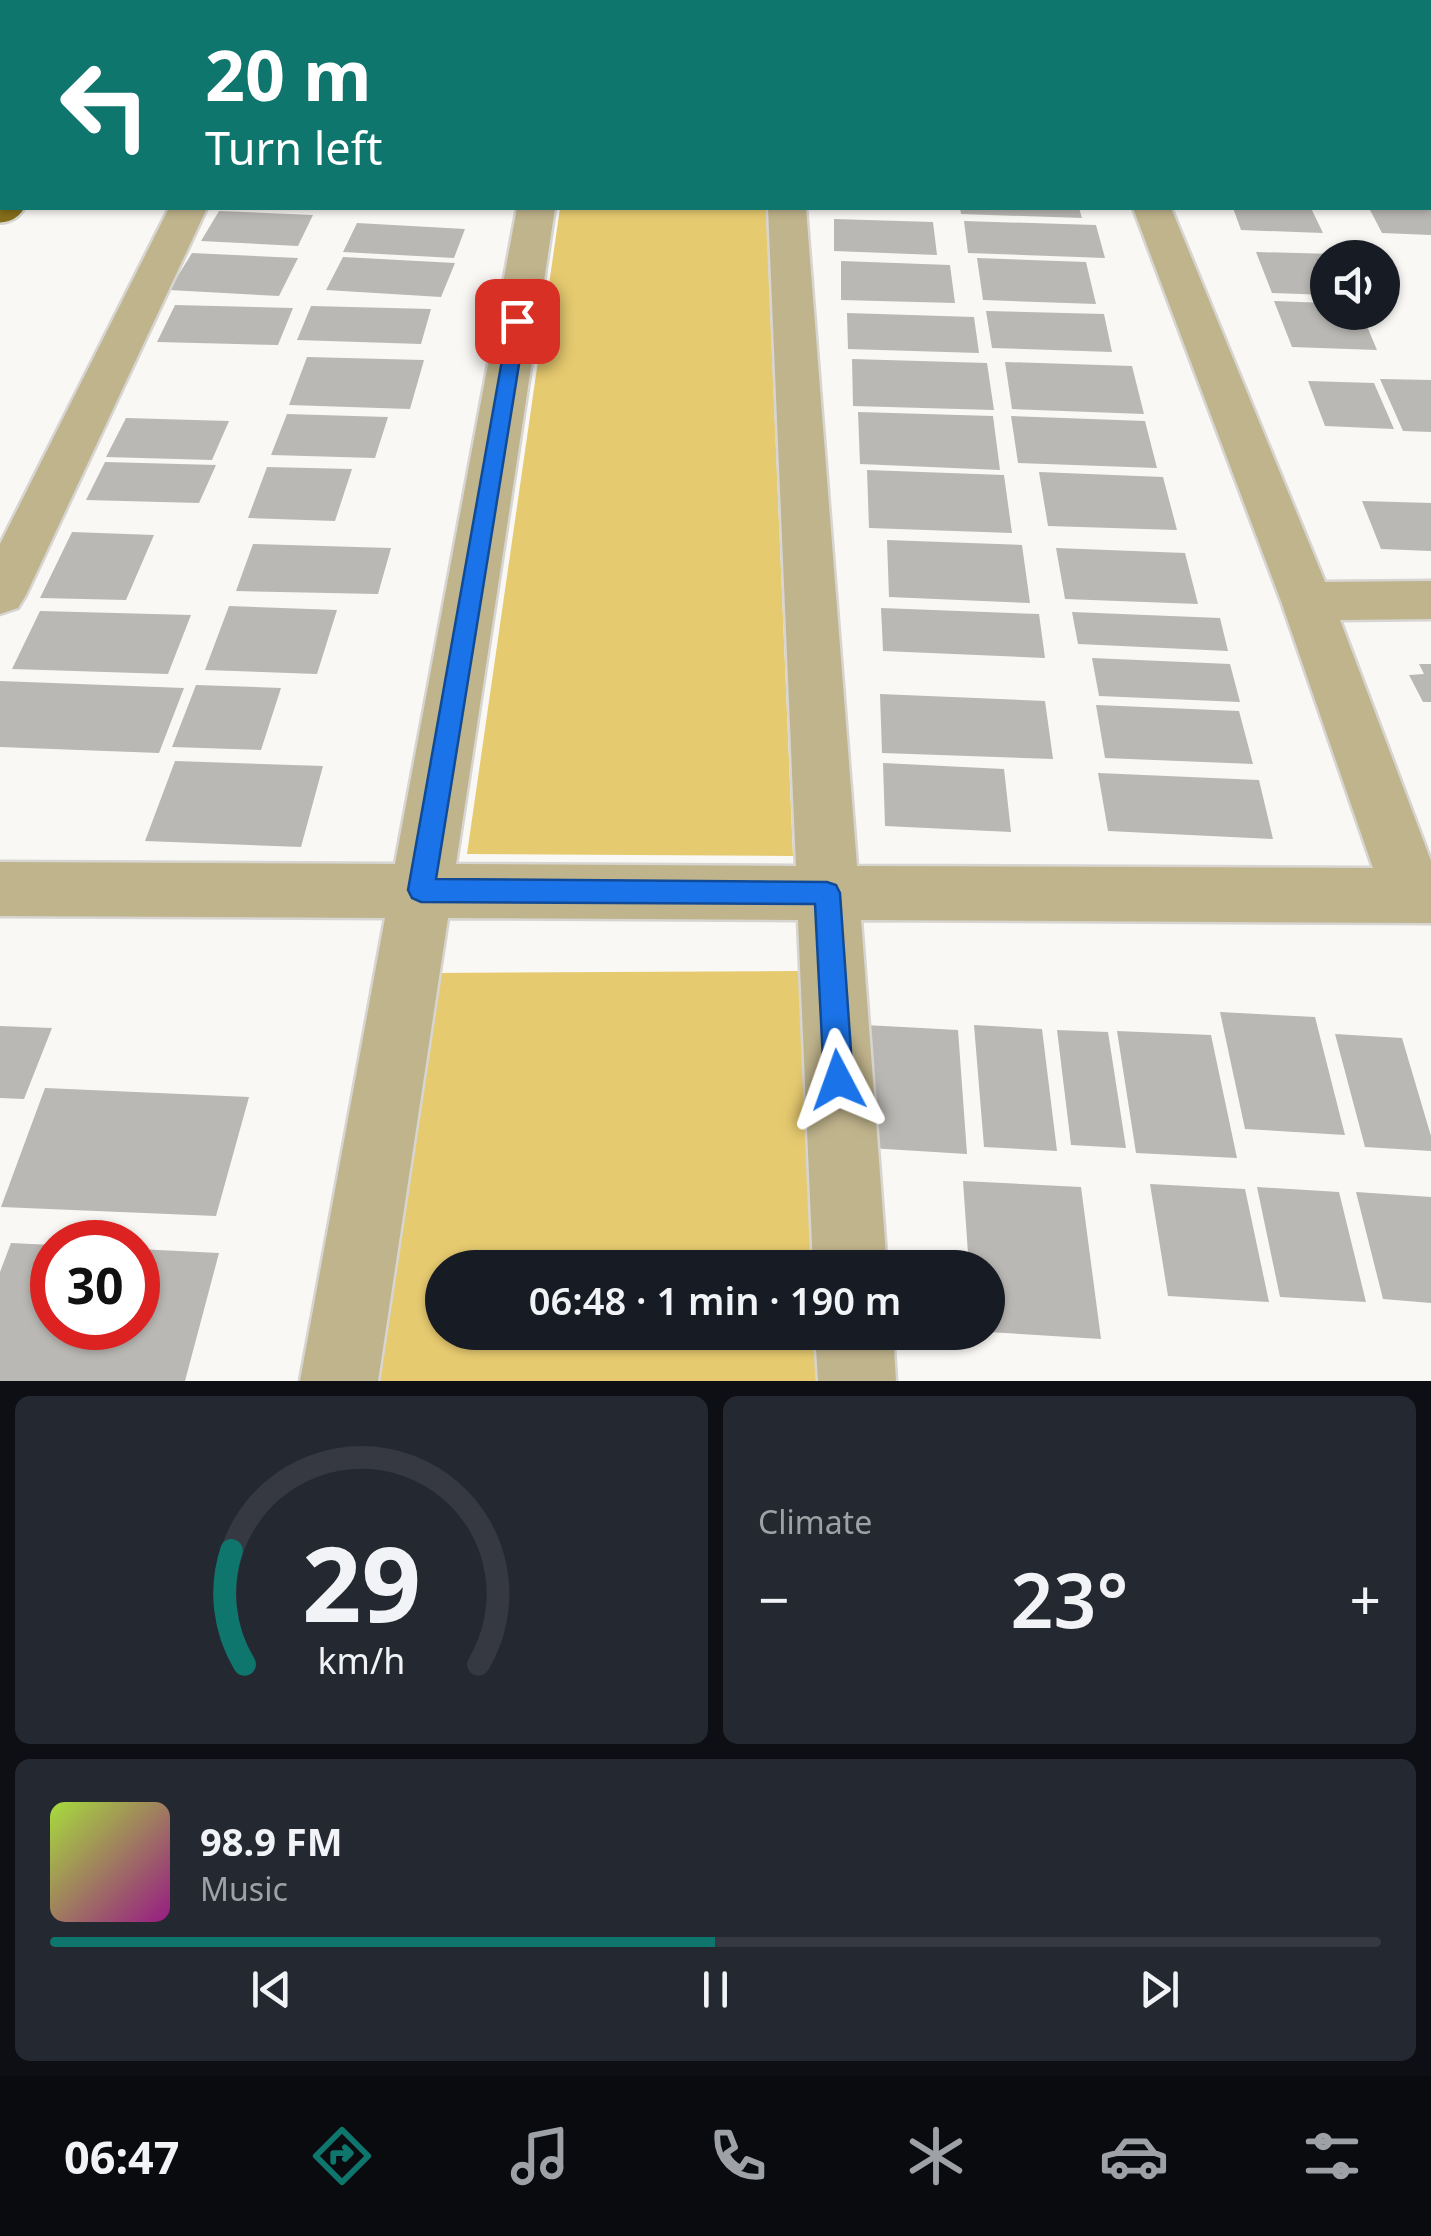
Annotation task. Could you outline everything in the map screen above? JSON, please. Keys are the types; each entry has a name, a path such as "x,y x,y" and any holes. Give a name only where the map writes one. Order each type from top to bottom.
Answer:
{"street":[{"path":"0,595 187,210"},
{"path":"339,1381 536,210"},
{"path":"787,210 849,1250"},
{"path":"0,889 1422,896 1153,210"},
{"path":"1306,601 1431,600"},
{"path":"855,1350 857,1381"}],"shaded area":[{"path":"560,210 766,210 793,856 467,854"},
{"path":"799,971 814,1250 425,1250 425,1350 819,1350 821,1381 372,1381 429,973"}],"building":[{"path":"960,210 1080,210 1082,218 961,214"},
{"path":"1234,210 1312,210 1323,233 1241,230"},
{"path":"1370,210 1431,210 1431,235 1382,233"},
{"path":"219,211 313,215 298,246 201,241"},
{"path":"834,219 933,222 937,255 834,251"},
{"path":"964,221 1096,225 1105,258 968,253"},
{"path":"357,223 465,229 454,258 343,252"},
{"path":"1256,252 1310,253 1310,294 1272,293"},
{"path":"192,253 298,258 279,296 169,290"},
{"path":"343,257 455,263 441,297 326,290"},
{"path":"977,258 1086,262 1096,304 983,300"},
{"path":"841,261 950,265 955,303 841,300"},
{"path":"1274,301 1310,302 1310,330 1369,330 1377,350 1292,347"},
{"path":"175,305 293,308 278,345 157,342"},
{"path":"311,306 431,309 421,344 297,340"},
{"path":"986,311 1104,314 1112,352 992,348"},
{"path":"847,313 974,317 979,353 848,349"},
{"path":"307,357 424,360 410,409 289,405"},
{"path":"852,359 987,363 994,410 853,406"},
{"path":"1005,362 1132,366 1144,414 1012,409"},
{"path":"1380,379 1431,380 1431,432 1403,431"},
{"path":"1308,381 1374,383 1394,429 1325,426"},
{"path":"858,412 993,416 1000,470 860,464"},
{"path":"287,414 388,417 375,458 271,455"},
{"path":"1011,416 1145,421 1157,468 1018,463"},
{"path":"126,418 229,421 212,460 106,457"},
{"path":"105,462 216,465 199,503 86,500"},
{"path":"267,467 352,469 335,521 248,518"},
{"path":"867,470 1004,475 1012,533 869,528"},
{"path":"1039,472 1163,477 1177,530 1048,526"},
{"path":"1362,501 1431,503 1431,551 1381,549"},
{"path":"72,532 154,535 126,600 40,598"},
{"path":"887,540 1022,545 1030,603 889,597"},
{"path":"253,544 391,548 378,594 236,591"},
{"path":"1056,548 1185,553 1198,604 1065,599"},
{"path":"229,606 337,610 317,674 205,670"},
{"path":"881,608 1039,614 1045,658 883,651"},
{"path":"40,611 191,615 168,674 12,669"},
{"path":"1072,612 1220,618 1228,651 1078,644"},
{"path":"1092,658 1230,664 1240,702 1099,696"},
{"path":"1419,664 1431,664 1431,702 1423,702 1409,675 1424,674"},
{"path":"0,681 184,688 159,753 0,747"},
{"path":"196,685 281,688 261,750 172,747"},
{"path":"880,694 1045,701 1053,759 882,753"},
{"path":"1096,705 1239,711 1253,764 1105,758"},
{"path":"175,761 323,766 301,847 145,841"},
{"path":"883,763 1004,769 1011,832 885,826"},
{"path":"1098,773 1259,780 1273,839 1108,831"},
{"path":"1220,1012 1315,1017 1345,1135 1245,1129"},
{"path":"865,1025 958,1030 967,1154 869,1148"},
{"path":"974,1025 1042,1029 1057,1151 984,1147"},
{"path":"0,1026 52,1028 24,1099 0,1098"},
{"path":"1057,1030 1108,1032 1126,1148 1071,1145"},
{"path":"1117,1031 1211,1035 1237,1158 1136,1153"},
{"path":"1335,1034 1402,1038 1431,1136 1431,1151 1365,1147"},
{"path":"45,1088 249,1097 216,1216 1,1207"},
{"path":"963,1181 1081,1187 1101,1339 1005,1333 1005,1250 968,1250"},
{"path":"1150,1184 1245,1189 1269,1302 1168,1296"},
{"path":"1257,1187 1339,1192 1366,1302 1280,1297"},
{"path":"1356,1192 1431,1197 1431,1303 1383,1299"},
{"path":"11,1243 30,1244 30,1350 160,1350 160,1250 219,1253 185,1381 0,1381 0,1272"}],"route":[{"path":"517,321 421,890 827,893 838,1080"}]}
